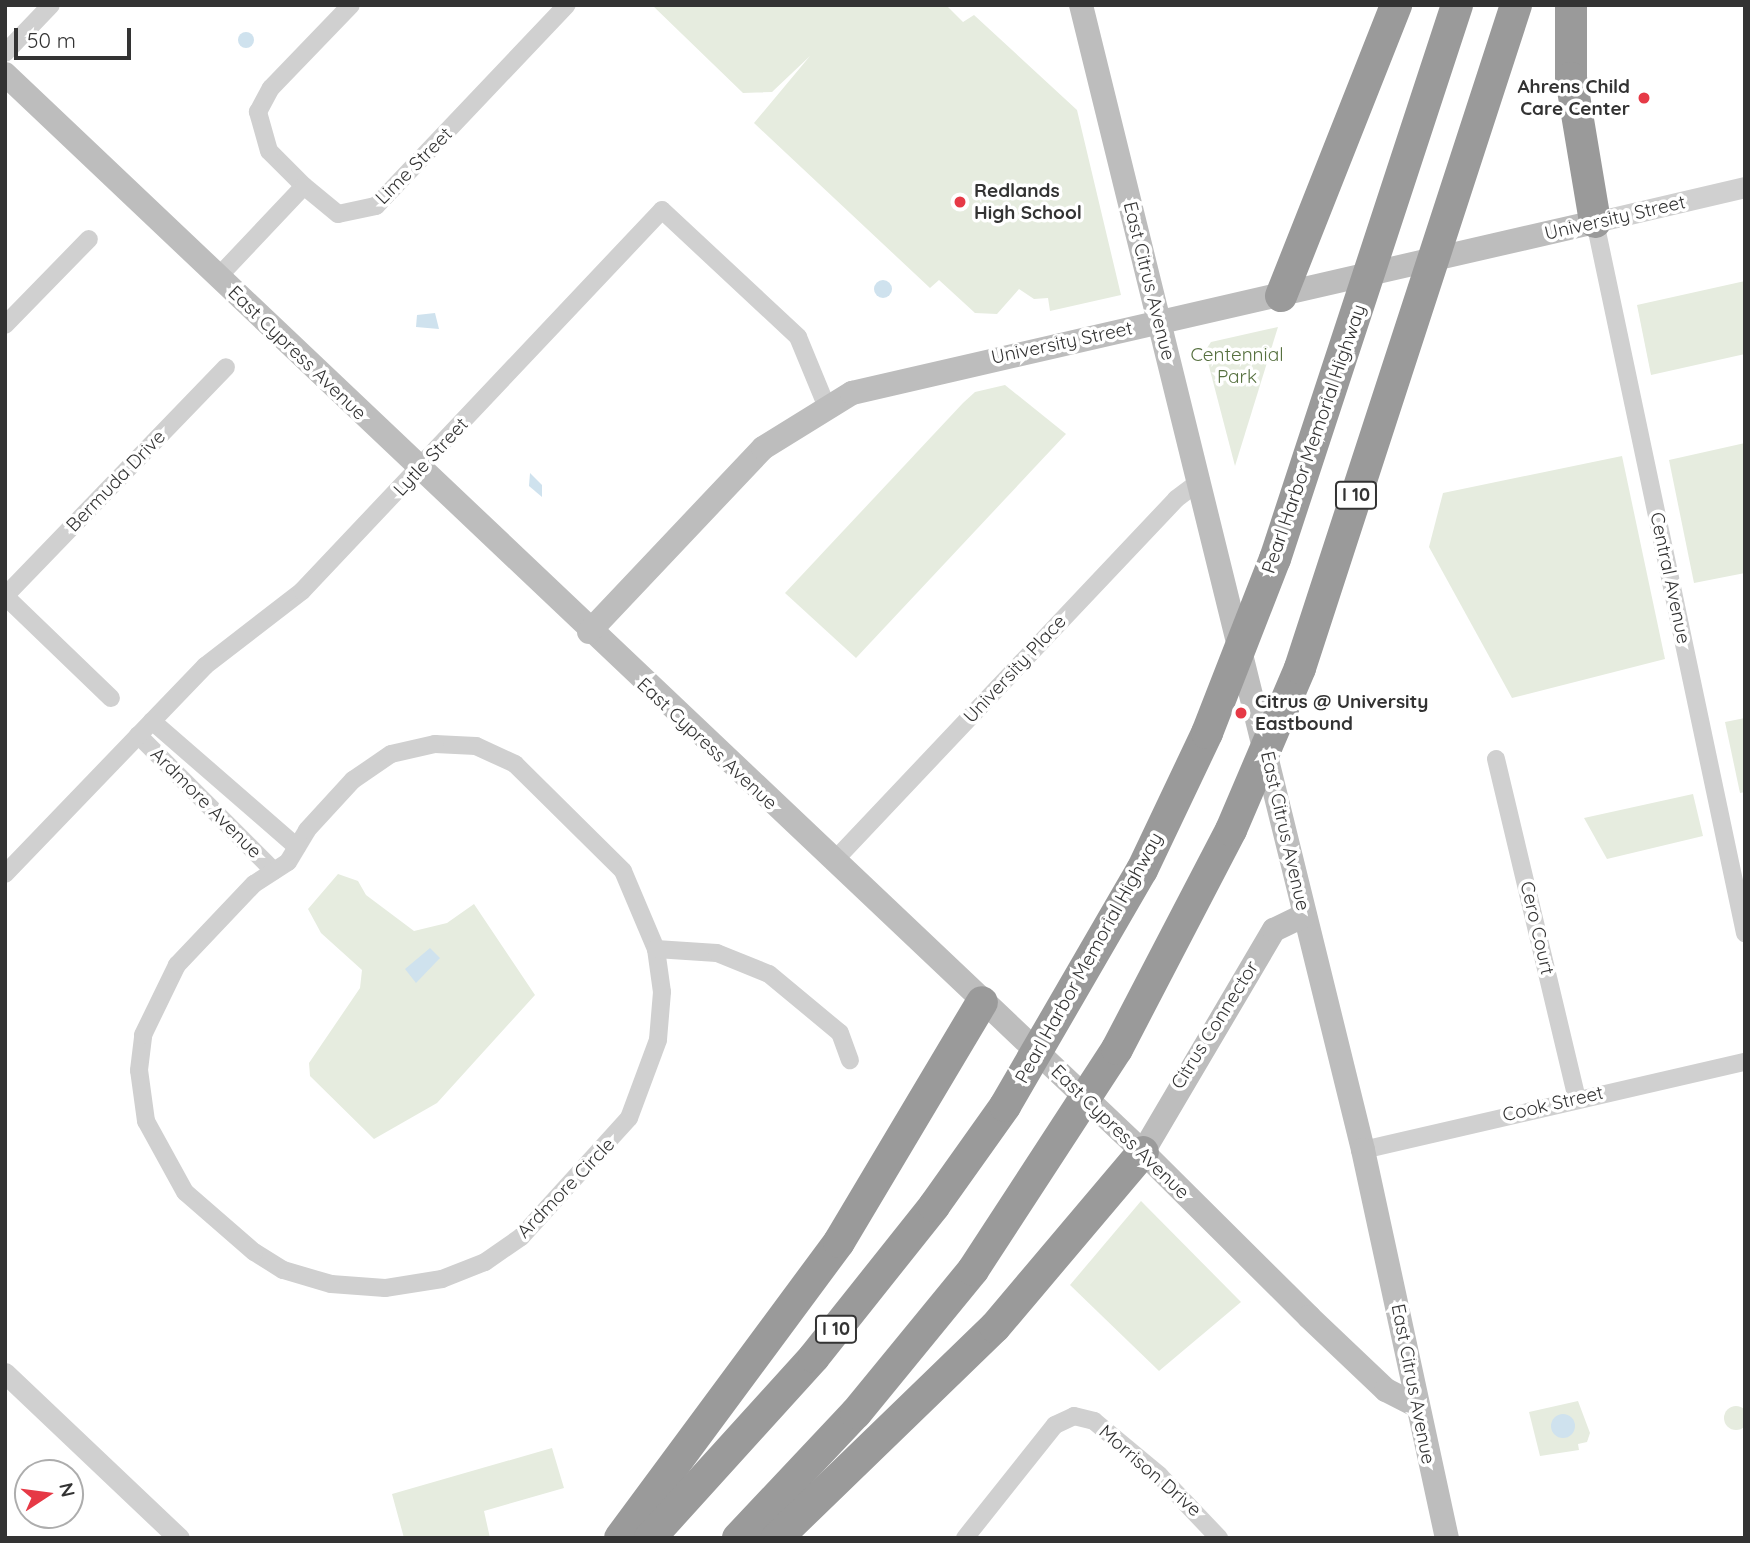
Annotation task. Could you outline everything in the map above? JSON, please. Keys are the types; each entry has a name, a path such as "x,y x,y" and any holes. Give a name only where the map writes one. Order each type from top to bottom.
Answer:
{"highway":[{"path":"1280,296 1396,5"},
{"name":"Pearl Harbor Memorial Highway","path":"650,1538 814,1357 1004,1106 1066,1005 1142,870 1207,733 1275,559 1457,5"},
{"name":"I 10","path":"738,1538 856,1413 973,1270 1052,1153 1117,1049 1231,830 1300,668 1453,187 1516,5"},
{"path":"1571,5 1571,78 1595,222"},
{"path":"620,1538 839,1242 982,1002"},
{"path":"777,1538 995,1327 1143,1152"}],"main road":[{"name":"East Citrus Avenue","path":"1082,5 1201,480 1363,1150 1415,1405 1447,1538"},
{"name":"East Cypress Avenue","path":"5,74 589,632 1143,1152 1335,1342 1386,1390 1415,1405"},
{"name":"University Street","path":"589,632 763,448 826,405 896,379 1280,296 1595,222"},
{"name":"Citrus Connector","path":"1143,1152 1274,930 1305,915"}],"street":[{"path":"5,53 51,5"},
{"path":"218,277 304,186 269,151 258,112 271,88 351,5"},
{"name":"Lime Street","path":"304,186 338,214 376,206 567,5"},
{"name":"University Street","path":"1595,222 1745,187"},
{"name":"Lytle Street","path":"5,874 205,666 302,591 662,210 798,337 826,405"},
{"name":"Central Avenue","path":"1595,222 1745,933"},
{"path":"5,325 89,239"},
{"name":"Bermuda Drive","path":"5,596 226,367"},
{"name":"University Place","path":"833,862 1176,499 1201,480"},
{"path":"5,596 111,698"},
{"name":"Ardmore Avenue","path":"152,721 297,847"},
{"name":"Ardmore Avenue","path":"138,735 274,871"},
{"name":"Ardmore Circle","path":"435,744 476,746 527,773 610,854 638,896 656,949 661,1017 640,1098 611,1143 521,1237 461,1273 385,1288 331,1284 283,1269 204,1212 160,1155 142,1108 139,1070 153,1006 177,965 274,871 353,780 391,754 435,744"},
{"name":"Cero Court","path":"1496,759 1577,1098"},
{"path":"656,949 718,953 769,974 840,1033 850,1060"},
{"name":"Cook Street","path":"1363,1150 1577,1098 1745,1062"},
{"path":"8,1382 179,1538"},
{"name":"Morrison Drive","path":"965,1538 1055,1425 1073,1416 1094,1422 1159,1475 1219,1538"}],"green space":[{"name":"Redlands High School","path":"652,5 946,5 963,22 974,15 1077,110 1121,295 1050,311 1048,298 1034,299 1019,289 997,314 975,313 939,280 930,288 754,123 810,56 772,92 743,93"},
{"path":"1745,281 1745,354 1651,375 1637,305"},
{"name":"Centennial Park","path":"1278,327 1235,466 1205,351 1211,342"},
{"path":"1005,385 1066,434 856,658 785,593 963,403 975,392"},
{"path":"1745,443 1745,573 1694,583 1669,460"},
{"path":"1622,456 1665,659 1512,698 1429,547 1443,493"},
{"path":"1745,718 1745,792 1740,793 1725,722"},
{"path":"1693,794 1703,836 1607,859 1584,818"},
{"path":"338,874 358,881 366,895 414,931 447,923 474,904 535,995 437,1103 374,1139 310,1076 309,1063 360,988 362,970 321,933 308,909"},
{"path":"1141,1201 1241,1302 1159,1371 1070,1285"},
{"path":"1578,1401 1590,1433 1587,1442 1578,1444 1579,1450 1540,1456 1529,1412"},
{"path":"1736,1406 1744,1410 1748,1418 1744,1426 1736,1430 1728,1426 1724,1418 1728,1410"},
{"path":"552,1448 564,1488 484,1511 490,1538 404,1538 392,1494"}],"water":[{"path":"243,32 249,32 254,40 252,46 243,48 238,43 238,37"},
{"path":"883,280 889,283 892,289 889,295 883,298 877,295 874,289 877,283"},
{"path":"435,313 439,329 416,327 417,315"},
{"path":"530,473 542,485 542,497 529,486"},
{"path":"430,948 440,958 416,983 405,969"},
{"path":"1563,1414 1572,1417 1575,1426 1572,1435 1563,1438 1554,1435 1551,1426 1554,1417"}],"place":[{"name":"Ahrens Child Care Center","path":"1644,98"},
{"name":"Redlands High School","path":"960,202"},
{"name":"Citrus @ University Eastbound","path":"1241,713"}]}
